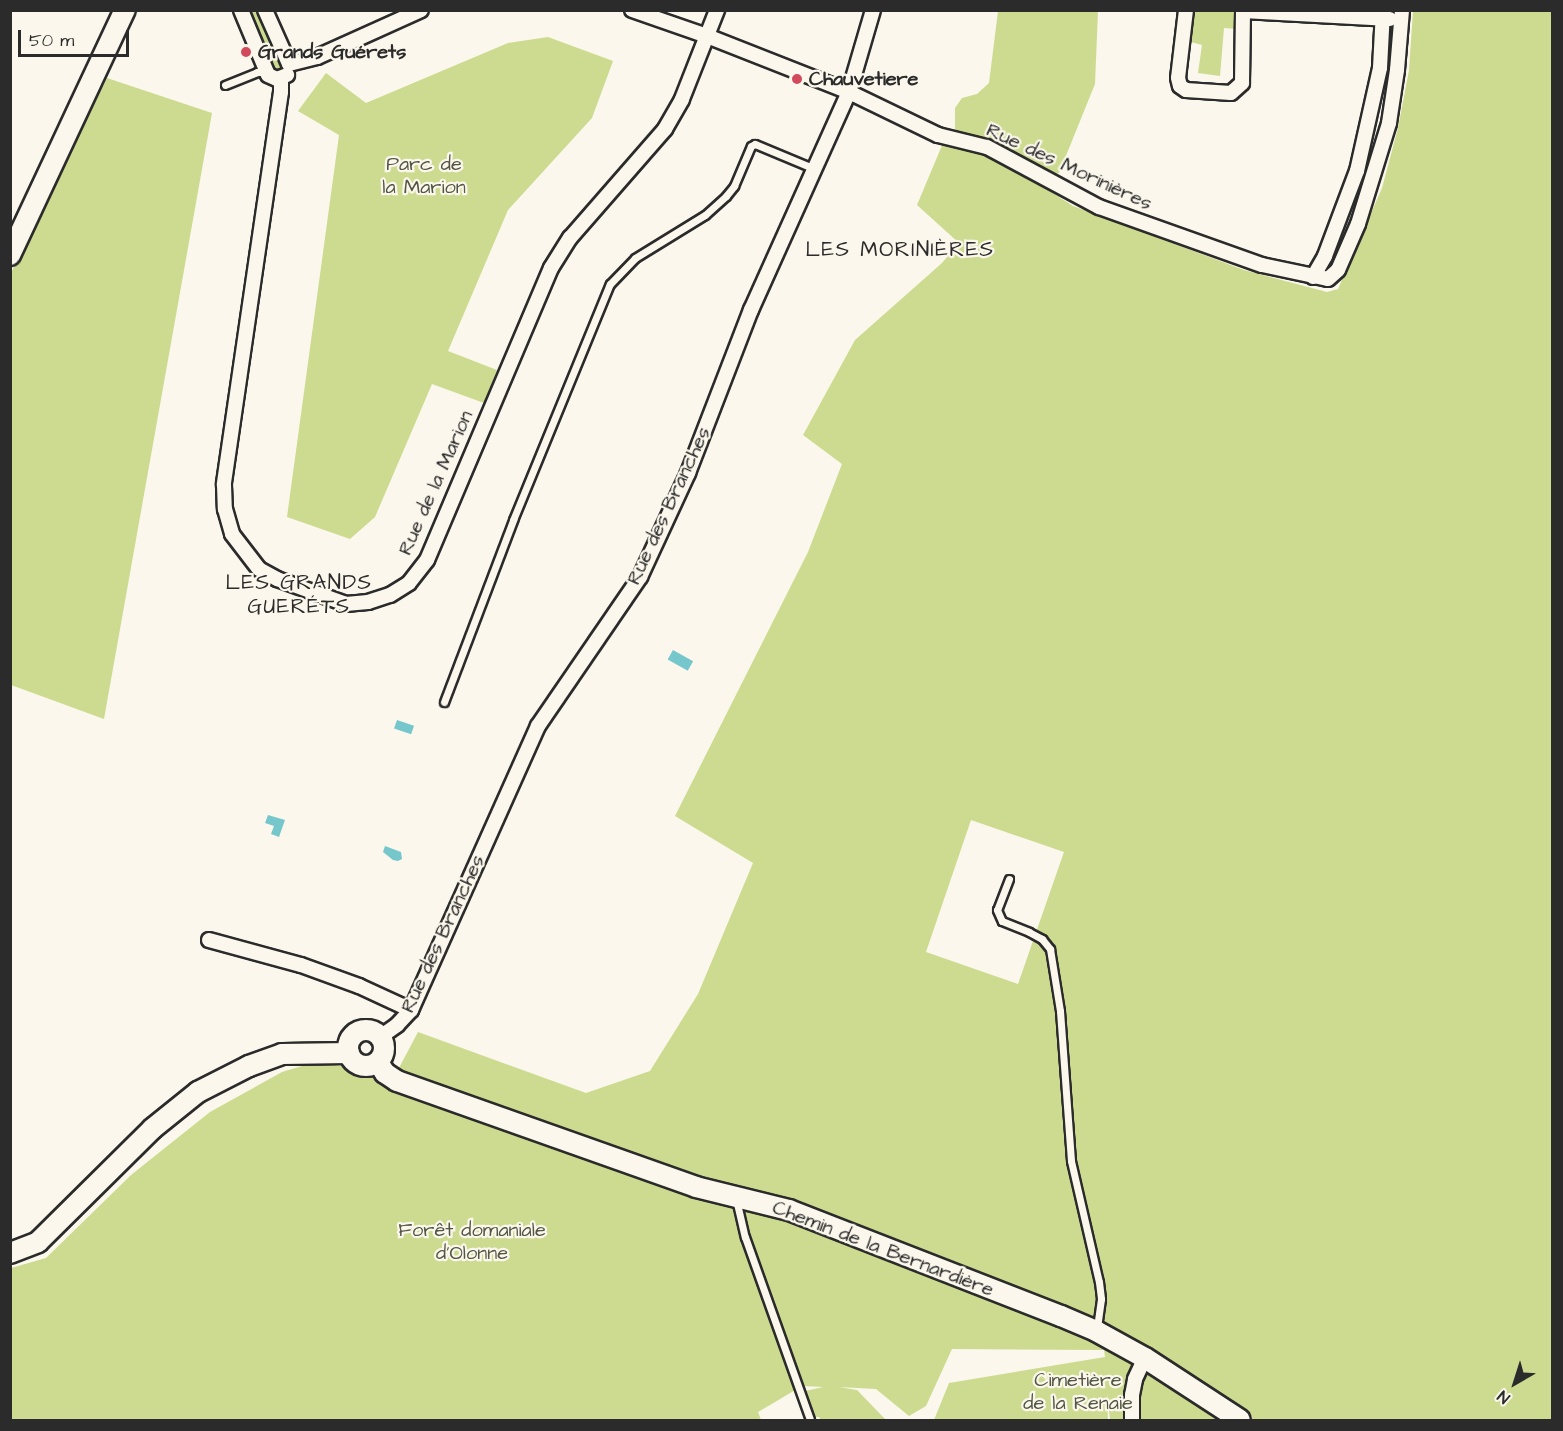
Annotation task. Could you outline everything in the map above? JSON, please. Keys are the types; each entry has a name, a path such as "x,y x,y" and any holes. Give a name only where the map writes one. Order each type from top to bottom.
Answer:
{"street":[{"path":"10,255 125,10"},
{"path":"241,10 266,72 271,77 281,79 288,72 289,64 266,10"},
{"path":"289,64 317,57 421,10"},
{"name":"Rue des Morinières","path":"632,10 707,36 849,92 938,135 987,147 1005,155 1024,170 1099,207 1262,265 1313,277"},
{"name":"Rue de la Marion","path":"281,79 281,92 224,485 225,509 232,534 245,554 259,569 277,579 346,604 390,595 408,583 427,560 551,268 570,238 665,129 682,99 717,10"},
{"name":"Rue des Branches","path":"380,1037 397,1025 411,1010 538,726 640,577 688,473 751,310 849,92 873,10"},
{"path":"1186,10 1178,78 1180,86 1186,90 1231,93 1242,83 1243,11 1382,14 1401,15 1389,123 1358,224 1335,275 1328,279 1313,277 1325,256 1357,171 1380,68 1382,14"},
{"path":"209,940 301,965 359,986 411,1010"},
{"path":"362,1030 372,1031 380,1037 384,1046 383,1055 378,1062 366,1066 355,1063 349,1053 349,1043 354,1035 362,1030"},
{"path":"10,1252 38,1242 152,1129 198,1092 249,1066 282,1054 349,1053"},
{"name":"Chemin de la Bernardière","path":"378,1062 385,1073 398,1081 492,1113 644,1170 735,1197 789,1210 1096,1331 1145,1358 1240,1420"},
{"path":"1132,1420 1132,1395 1135,1379 1145,1358"}],"lane":[{"path":"225,85 257,72 266,72"},
{"path":"444,702 513,520 610,284 635,258 705,215 726,196 734,186 751,146 755,144 815,169"},
{"path":"1009,879 997,910 1002,921 1036,935 1050,949 1060,1011 1071,1161 1100,1282 1100,1316 1096,1331"},
{"path":"735,1197 745,1237 810,1420"}],"green space":[{"path":"248,11 257,11 282,64 280,69 274,68"},
{"path":"998,11 1098,11 1095,84 1059,173 1051,175 994,143 965,138 955,130 955,108 962,98 977,94 989,83"},
{"path":"1194,11 1234,11 1236,29 1224,28 1220,76 1198,73 1202,45 1191,42"},
{"path":"1413,11 1552,11 1552,1420 1110,1420 1107,1393 1108,1420 934,1420 949,1383 1105,1357 1104,1350 952,1349 926,1406 909,1416 876,1389 839,1387 857,1390 886,1420 821,1420 819,1417 814,1417 805,1391 823,1387 802,1386 758,1412 761,1420 11,1420 11,1268 46,1258 131,1175 210,1112 282,1072 322,1060 391,1083 418,1032 586,1093 650,1071 698,994 753,863 675,816 808,552 842,464 803,435 855,340 942,263 959,243 917,205 943,143 968,146 1004,162 1073,206 1244,270 1327,292 1338,289 1382,188 1398,128 1409,70","holes":["971,820 1064,852 1018,984 926,952"]},
{"name":"Parc de la Marion","path":"548,37 613,61 592,118 508,210 448,351 497,370 484,403 432,384 375,517 350,539 287,517 339,135 298,111 326,73 366,103 508,43"},
{"path":"107,78 212,113 104,719 11,685 10,275"}],"water":[{"path":"673,650 693,661 688,671 668,660"},
{"path":"397,720 414,726 411,734 394,729"},
{"path":"268,815 285,820 279,837 271,834 274,826 265,823"},
{"path":"385,846 401,852 402,859 393,860 383,852"}],"place":[{"name":"Grands Guérets","path":"246,52"},
{"name":"Chauvetiere","path":"797,79"}],"district":[{"name":"LES MORINIÈRES","path":"900,250"},
{"name":"LES GRANDS GUERÉTS","path":"299,595"}],"park label":[{"name":"Forêt domaniale d'Olonne","path":"472,1242"},
{"name":"Cimetière de la Renaie","path":"1078,1392"}]}
